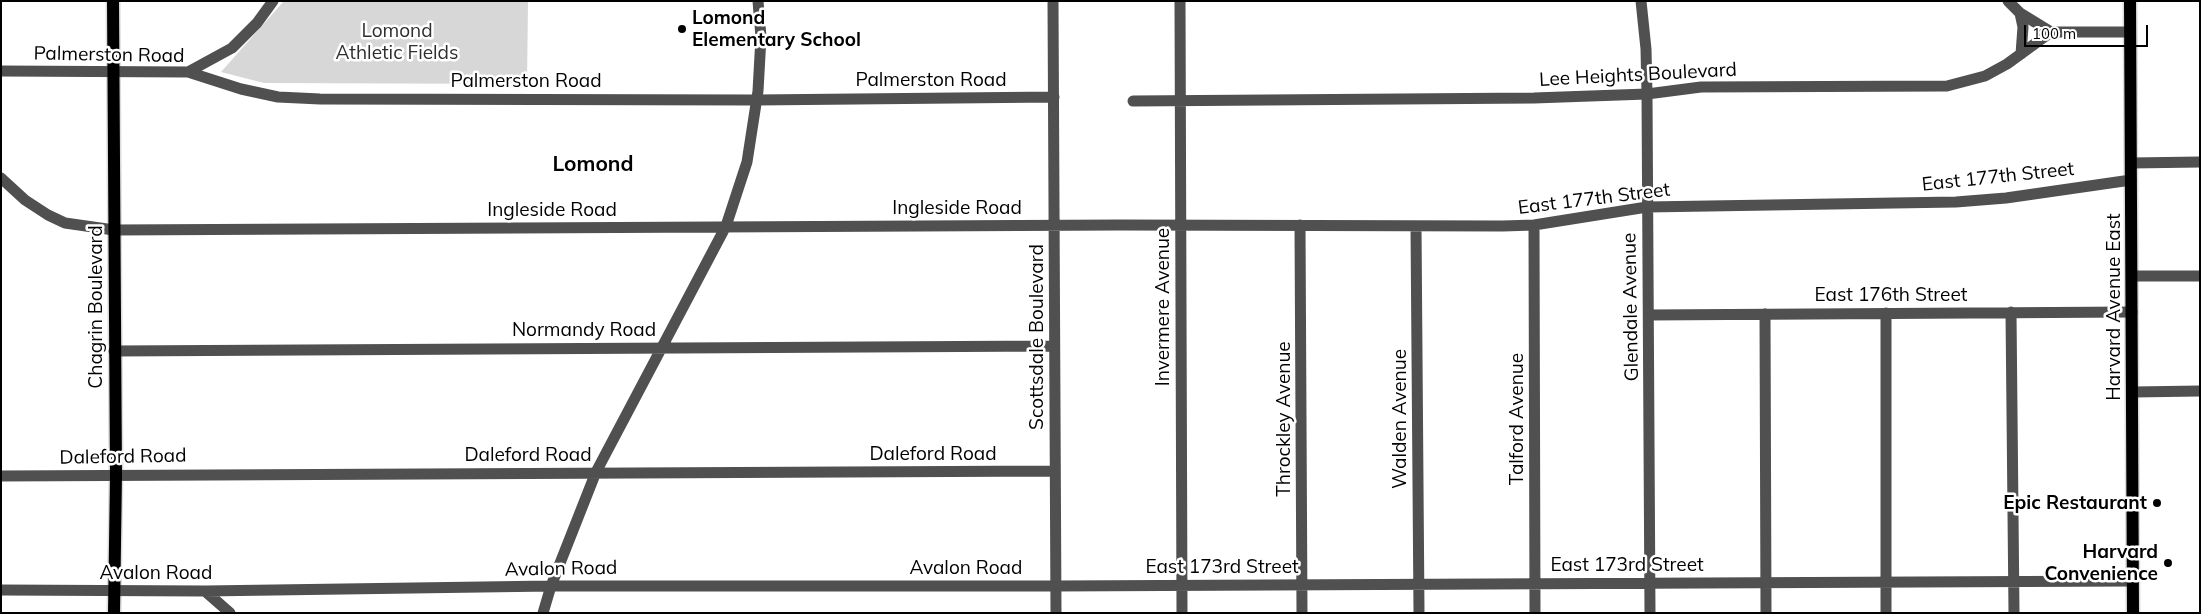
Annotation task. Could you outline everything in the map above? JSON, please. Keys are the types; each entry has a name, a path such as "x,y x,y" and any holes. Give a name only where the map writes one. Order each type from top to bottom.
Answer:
{"main road":[{"name":"Chagrin Boulevard","path":"113,1 116,474 114,613"},
{"name":"Harvard Avenue East","path":"2130,1 2133,613"}],"street":[{"path":"188,72 232,48 257,23 273,1"},
{"path":"542,613 596,472 726,226 747,162 756,100 761,37 758,1"},
{"name":"Scottsdale Boulevard","path":"1053,1 1056,613"},
{"name":"Invermere Avenue","path":"1180,1 1182,613"},
{"name":"Glendale Avenue","path":"1641,1 1646,49 1647,94 1647,207 1650,315 1650,613"},
{"path":"2008,1 2020,13 2051,32 2130,32"},
{"path":"2020,13 2024,27 2021,54"},
{"name":"Lee Heights Boulevard","path":"1133,101 1552,98 1647,94 1701,87 1947,86 1985,76 2021,54 2051,32"},
{"name":"Palmerston Road","path":"1,70 188,72 241,89 278,97 320,99 756,100 1054,97"},
{"path":"2132,163 2200,162"},
{"name":"Ingleside Road","path":"1,178 25,200 48,215 65,222 114,230 1118,225"},
{"name":"East 177th Street","path":"1118,225 1534,225 1647,207 1956,202 2006,198 2132,180"},
{"name":"Talford Avenue","path":"1534,225 1535,613"},
{"name":"Throckley Avenue","path":"1300,226 1302,613"},
{"name":"Walden Avenue","path":"1416,226 1419,613"},
{"path":"2132,276 2200,276"},
{"path":"2011,312 2014,613"},
{"name":"East 176th Street","path":"1650,315 2132,312"},
{"path":"1886,313 1886,613"},
{"path":"1765,314 1766,613"},
{"name":"Normandy Road","path":"114,351 1054,346"},
{"path":"2133,392 2200,391"},
{"name":"Daleford Road","path":"1,476 1055,471"},
{"name":"East 173rd Street","path":"1121,585 2133,581"},
{"name":"Avalon Road","path":"1,590 205,591 551,586 1121,585"},
{"path":"205,591 230,613"}],"green space":[{"name":"Lomond Athletic Fields","path":"284,1 528,1 527,84 264,83 221,72"}],"place":[{"name":"Lomond Elementary School","path":"682,29"},
{"name":"Epic Restaurant","path":"2157,503"},
{"name":"Harvard Convenience","path":"2168,563"}],"district":[{"name":"Lomond","path":"593,165"}]}
